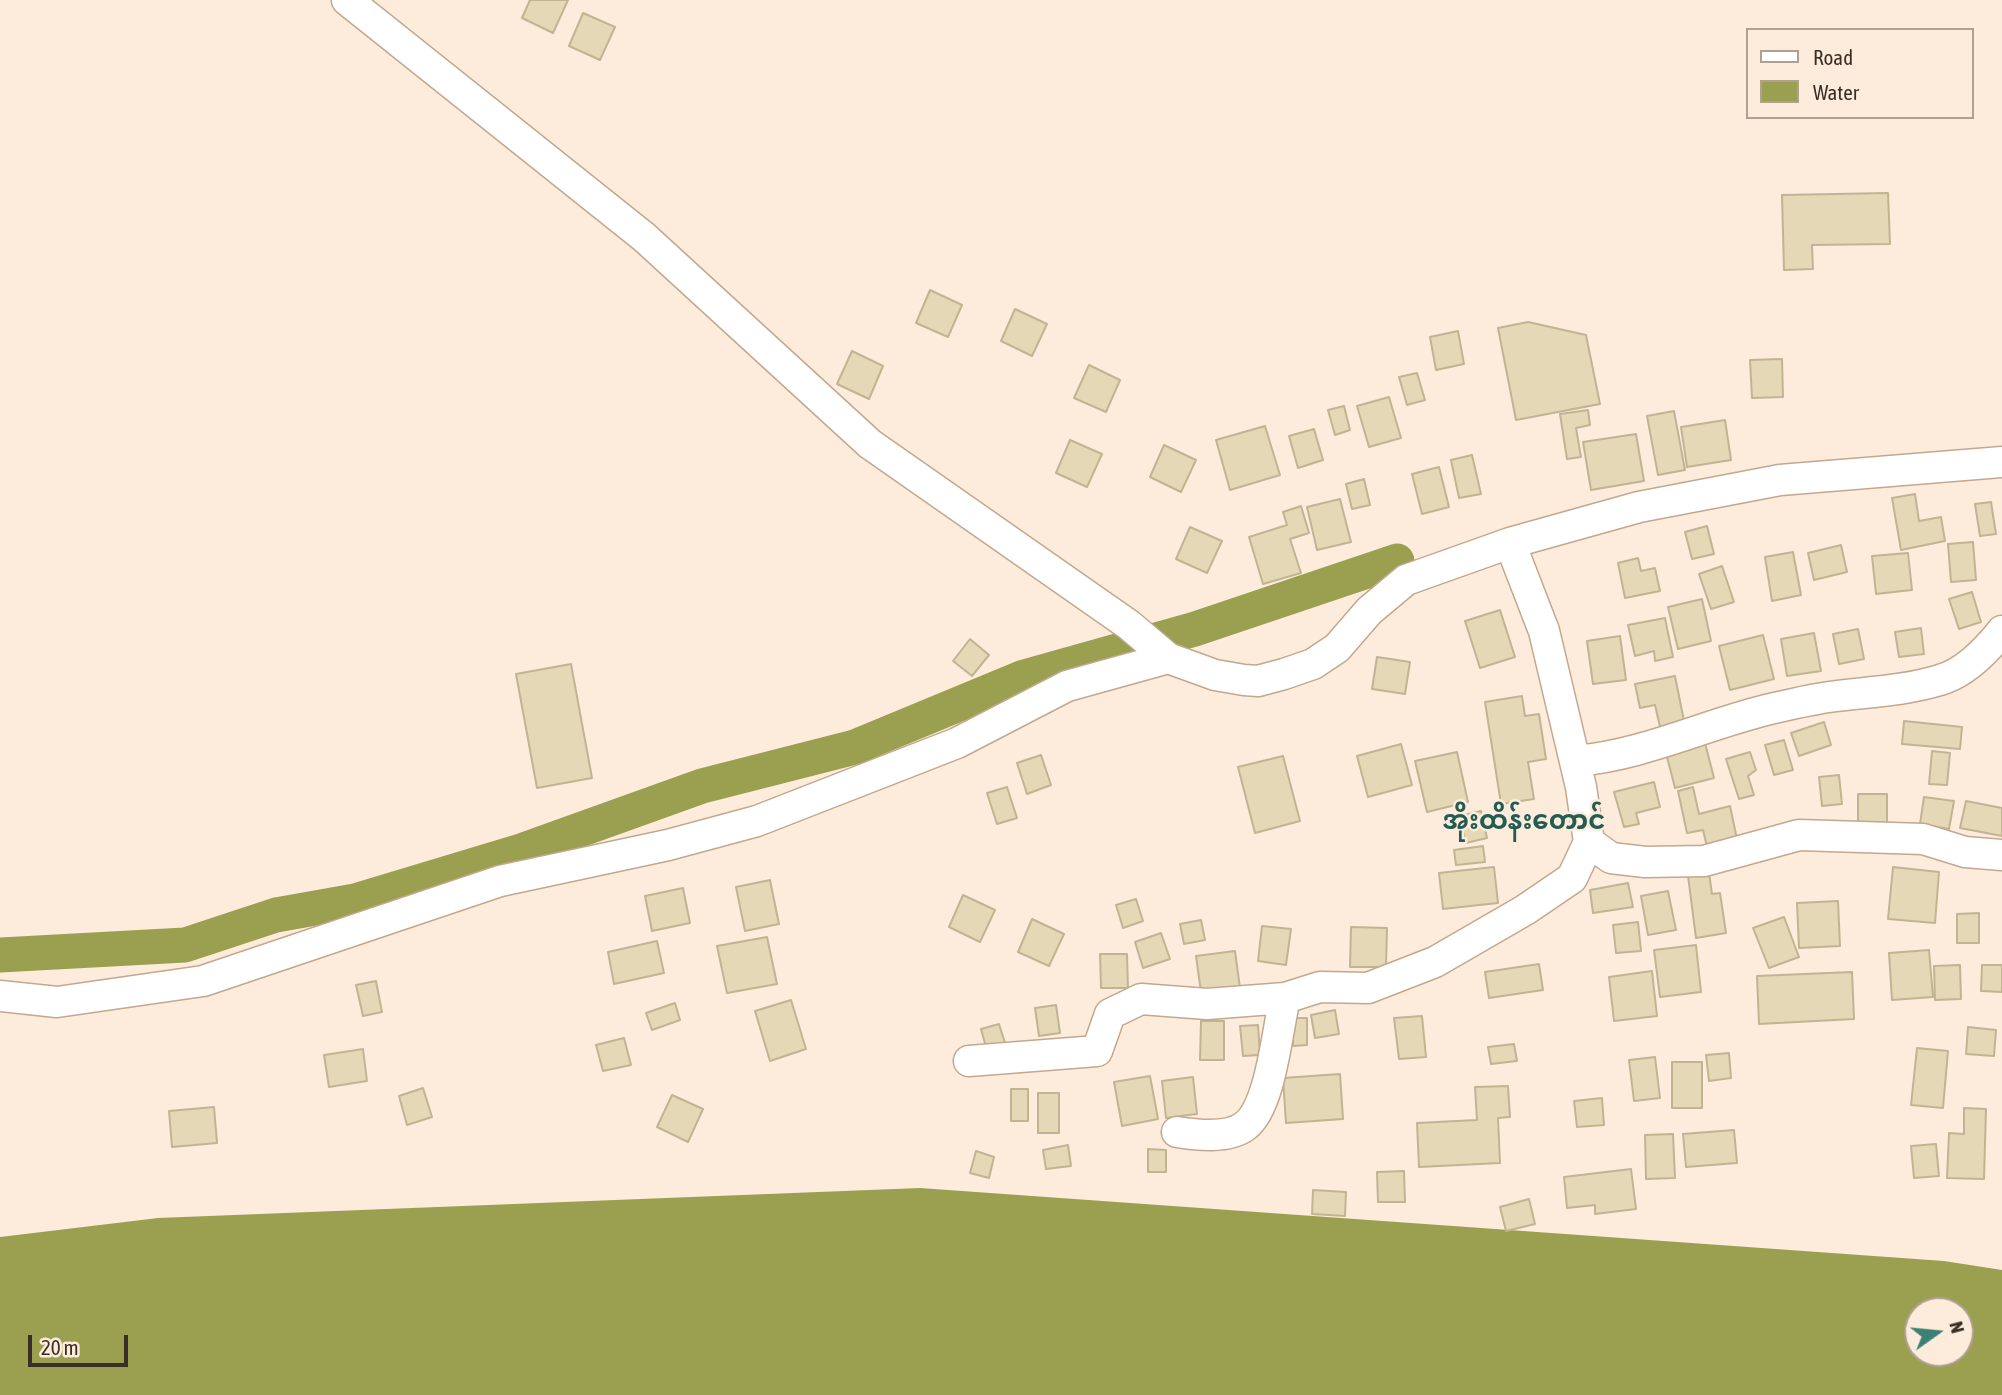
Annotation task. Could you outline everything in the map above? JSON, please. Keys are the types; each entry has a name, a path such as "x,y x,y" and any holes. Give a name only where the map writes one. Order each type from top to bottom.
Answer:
{"street":[{"path":"347,0 644,237 870,444 1129,625 1168,658 1215,675 1258,681 1313,664 1338,648 1369,611 1406,580 1510,543 1639,507 1780,480 2002,463"},
{"path":"969,1061 1097,1051 1110,1014 1141,999 1207,1004 1284,998 1320,987 1368,988 1435,962 1525,911 1572,878 1589,842 1576,761 1544,631 1510,543"},
{"path":"1576,761 1613,757 1656,746 1707,725 1768,710 1829,697 1878,693 1942,680 1984,653 2002,631"},
{"path":"0,996 57,1002 203,981 500,881 668,845 757,821 957,743 1068,687 1168,658"},
{"path":"1589,842 1611,858 1645,862 1704,861 1798,835 1923,839 1965,852 2002,855"},
{"path":"1177,1132 1208,1137 1245,1126 1266,1094 1284,998"}],"water":[{"path":"920,1188 1944,1261 2002,1270 2002,1395 0,1395 0,1237 158,1218"}],"building":[{"path":"530,0 568,0 553,33 522,18"},
{"path":"583,13 615,27 600,60 569,46"},
{"path":"1888,193 1890,244 1812,245 1813,269 1784,270 1782,195"},
{"path":"930,290 962,305 948,337 916,323"},
{"path":"1015,309 1047,324 1032,356 1001,341"},
{"path":"1528,322 1586,335 1600,404 1516,420 1498,328"},
{"path":"1458,331 1464,364 1436,370 1430,337"},
{"path":"852,351 883,366 869,399 837,384"},
{"path":"1782,359 1783,397 1752,398 1750,360"},
{"path":"1089,365 1120,380 1106,412 1074,398"},
{"path":"1417,373 1425,400 1407,405 1399,377"},
{"path":"1389,397 1401,438 1369,447 1357,406"},
{"path":"1344,406 1350,430 1335,435 1328,410"},
{"path":"1588,410 1590,425 1576,428 1581,457 1567,459 1560,414"},
{"path":"1674,411 1685,470 1658,475 1647,416"},
{"path":"1725,420 1731,460 1687,467 1681,427"},
{"path":"1265,426 1280,475 1230,490 1216,440"},
{"path":"1314,429 1323,460 1298,468 1289,436"},
{"path":"1636,434 1644,481 1591,490 1583,442"},
{"path":"1070,440 1102,454 1087,487 1056,473"},
{"path":"1164,445 1196,460 1181,492 1150,477"},
{"path":"1472,455 1481,494 1459,498 1451,460"},
{"path":"1439,467 1449,507 1422,514 1412,474"},
{"path":"1364,479 1370,505 1352,509 1346,484"},
{"path":"1915,494 1919,521 1941,517 1945,541 1901,550 1892,498"},
{"path":"1340,499 1351,542 1317,550 1307,507"},
{"path":"1991,502 1996,534 1980,536 1975,504"},
{"path":"1301,506 1309,533 1290,539 1301,573 1263,584 1249,537 1287,525 1283,512"},
{"path":"1707,526 1714,554 1692,559 1685,532"},
{"path":"1190,527 1222,541 1207,573 1176,559"},
{"path":"1973,542 1976,580 1951,582 1948,544"},
{"path":"1841,545 1847,572 1814,580 1808,553"},
{"path":"1793,552 1801,595 1772,601 1765,557"},
{"path":"1908,553 1912,590 1876,594 1872,556"},
{"path":"1638,558 1641,571 1655,568 1660,591 1625,598 1618,563"},
{"path":"1722,566 1734,602 1711,609 1699,574"},
{"path":"1972,592 1981,622 1959,629 1949,599"},
{"path":"1702,599 1711,641 1678,649 1668,607"},
{"path":"1500,610 1515,657 1480,668 1465,621"},
{"path":"1665,618 1673,657 1655,661 1654,651 1635,656 1628,625"},
{"path":"1921,628 1924,654 1899,657 1895,632"},
{"path":"1858,629 1864,659 1839,664 1833,634"},
{"path":"1814,633 1821,671 1787,676 1781,639"},
{"path":"1763,635 1774,679 1730,690 1719,646"},
{"path":"1620,636 1626,680 1593,684 1587,641"},
{"path":"970,639 989,655 972,676 953,661"},
{"path":"1377,657 1410,662 1405,694 1372,689"},
{"path":"571,664 592,778 537,788 516,674"},
{"path":"1675,676 1685,726 1661,731 1655,705 1640,708 1635,684"},
{"path":"1522,696 1525,716 1539,714 1546,759 1528,762 1534,799 1501,804 1485,702"},
{"path":"1904,721 1962,727 1960,749 1902,744"},
{"path":"1824,722 1831,745 1799,756 1791,733"},
{"path":"1784,740 1793,770 1774,775 1765,745"},
{"path":"1705,743 1714,778 1675,788 1666,753"},
{"path":"1401,744 1412,785 1368,797 1357,756"},
{"path":"1932,751 1950,753 1947,785 1929,784"},
{"path":"1457,752 1468,802 1427,812 1415,761"},
{"path":"1750,752 1756,770 1748,776 1754,795 1739,799 1726,759"},
{"path":"1041,755 1051,785 1027,794 1017,763"},
{"path":"1283,756 1300,821 1255,833 1238,767"},
{"path":"1839,775 1842,804 1822,806 1819,777"},
{"path":"1654,782 1660,807 1636,813 1639,824 1624,827 1614,792"},
{"path":"1007,787 1017,818 997,824 987,793"},
{"path":"1693,787 1699,814 1730,806 1738,844 1708,851 1703,830 1687,833 1678,791"},
{"path":"1858,794 1887,794 1887,830 1858,830"},
{"path":"1924,797 1954,801 1949,829 1920,824"},
{"path":"1966,801 2002,808 2002,836 1960,828"},
{"path":"1481,811 1487,838 1466,843 1459,816"},
{"path":"1483,846 1485,862 1456,865 1454,850"},
{"path":"1494,867 1498,903 1443,909 1439,873"},
{"path":"1893,867 1939,872 1935,923 1888,919"},
{"path":"1709,873 1712,894 1720,893 1726,933 1696,938 1688,876"},
{"path":"770,880 779,924 745,931 736,887"},
{"path":"1628,883 1633,907 1593,913 1590,890"},
{"path":"683,888 690,923 652,931 645,896"},
{"path":"1668,891 1676,930 1648,935 1641,896"},
{"path":"963,895 995,910 980,942 949,927"},
{"path":"1136,899 1143,921 1123,928 1116,905"},
{"path":"1838,901 1840,946 1799,948 1797,903"},
{"path":"1979,913 1979,943 1957,943 1957,914"},
{"path":"1784,917 1799,957 1769,968 1753,928"},
{"path":"1032,919 1064,934 1049,966 1018,952"},
{"path":"1201,920 1205,940 1184,944 1180,924"},
{"path":"1638,922 1641,951 1616,953 1613,925"},
{"path":"1262,926 1291,929 1286,965 1258,961"},
{"path":"1351,927 1387,928 1386,967 1350,967"},
{"path":"1161,933 1170,959 1143,968 1135,942"},
{"path":"767,937 777,984 727,993 717,946"},
{"path":"657,941 664,973 614,984 608,952"},
{"path":"1696,945 1701,992 1660,997 1654,950"},
{"path":"1929,950 1933,997 1892,1000 1889,953"},
{"path":"1235,951 1240,988 1201,992 1196,956"},
{"path":"1100,954 1127,954 1128,988 1101,988"},
{"path":"1539,964 1543,990 1489,998 1485,972"},
{"path":"1960,965 1961,999 1935,1000 1934,966"},
{"path":"1982,965 2002,965 2002,992 1981,991"},
{"path":"1652,971 1657,1016 1614,1021 1609,977"},
{"path":"1852,972 1854,1019 1759,1024 1757,976"},
{"path":"376,981 382,1012 363,1016 356,985"},
{"path":"791,1000 806,1049 770,1061 755,1011"},
{"path":"675,1003 680,1020 652,1030 646,1013"},
{"path":"1056,1005 1060,1033 1039,1036 1035,1008"},
{"path":"1335,1010 1339,1034 1315,1038 1311,1015"},
{"path":"1422,1016 1426,1057 1399,1059 1394,1018"},
{"path":"1293,1018 1307,1018 1307,1045 1293,1046"},
{"path":"1201,1021 1224,1021 1224,1060 1200,1060"},
{"path":"999,1024 1007,1049 988,1054 981,1029"},
{"path":"1258,1025 1260,1055 1243,1056 1240,1026"},
{"path":"1968,1027 1996,1030 1994,1056 1966,1054"},
{"path":"624,1038 631,1065 603,1071 596,1045"},
{"path":"1514,1044 1517,1061 1491,1064 1488,1047"},
{"path":"1917,1048 1948,1051 1943,1108 1911,1105"},
{"path":"363,1049 367,1081 329,1087 324,1055"},
{"path":"1729,1053 1731,1078 1709,1081 1706,1055"},
{"path":"1655,1057 1660,1098 1634,1101 1629,1060"},
{"path":"1672,1062 1702,1062 1702,1108 1672,1108"},
{"path":"1340,1074 1343,1119 1286,1123 1283,1078"},
{"path":"1150,1076 1158,1119 1122,1126 1114,1082"},
{"path":"1193,1077 1197,1114 1166,1118 1162,1081"},
{"path":"1508,1086 1510,1117 1498,1118 1500,1163 1419,1167 1417,1123 1477,1120 1475,1087"},
{"path":"423,1088 432,1117 407,1125 399,1096"},
{"path":"1011,1089 1028,1089 1028,1121 1011,1121"},
{"path":"1038,1093 1059,1093 1059,1133 1038,1133"},
{"path":"672,1095 703,1109 688,1142 657,1127"},
{"path":"1602,1098 1604,1125 1577,1127 1574,1101"},
{"path":"214,1107 217,1143 172,1147 169,1111"},
{"path":"1964,1108 1986,1109 1984,1179 1947,1178 1949,1133 1964,1134"},
{"path":"1734,1130 1737,1163 1686,1167 1683,1134"},
{"path":"1673,1134 1675,1178 1646,1179 1645,1135"},
{"path":"1936,1144 1939,1176 1914,1178 1911,1146"},
{"path":"1068,1145 1071,1166 1046,1169 1043,1150"},
{"path":"1148,1149 1166,1150 1166,1172 1148,1172"},
{"path":"976,1151 994,1157 989,1178 970,1173"},
{"path":"1631,1169 1636,1209 1595,1214 1595,1205 1567,1208 1564,1177"},
{"path":"1404,1171 1405,1202 1378,1202 1377,1172"},
{"path":"1313,1190 1346,1192 1345,1216 1312,1214"},
{"path":"1529,1199 1535,1224 1506,1231 1500,1207"}],"waterway":[{"path":"0,955 185,945 276,915 355,901 521,851 702,786 855,747 1024,677 1195,629 1397,561"}],"district":[{"name":"အိုးထိန်းတောင်","path":"1524,821"}]}
